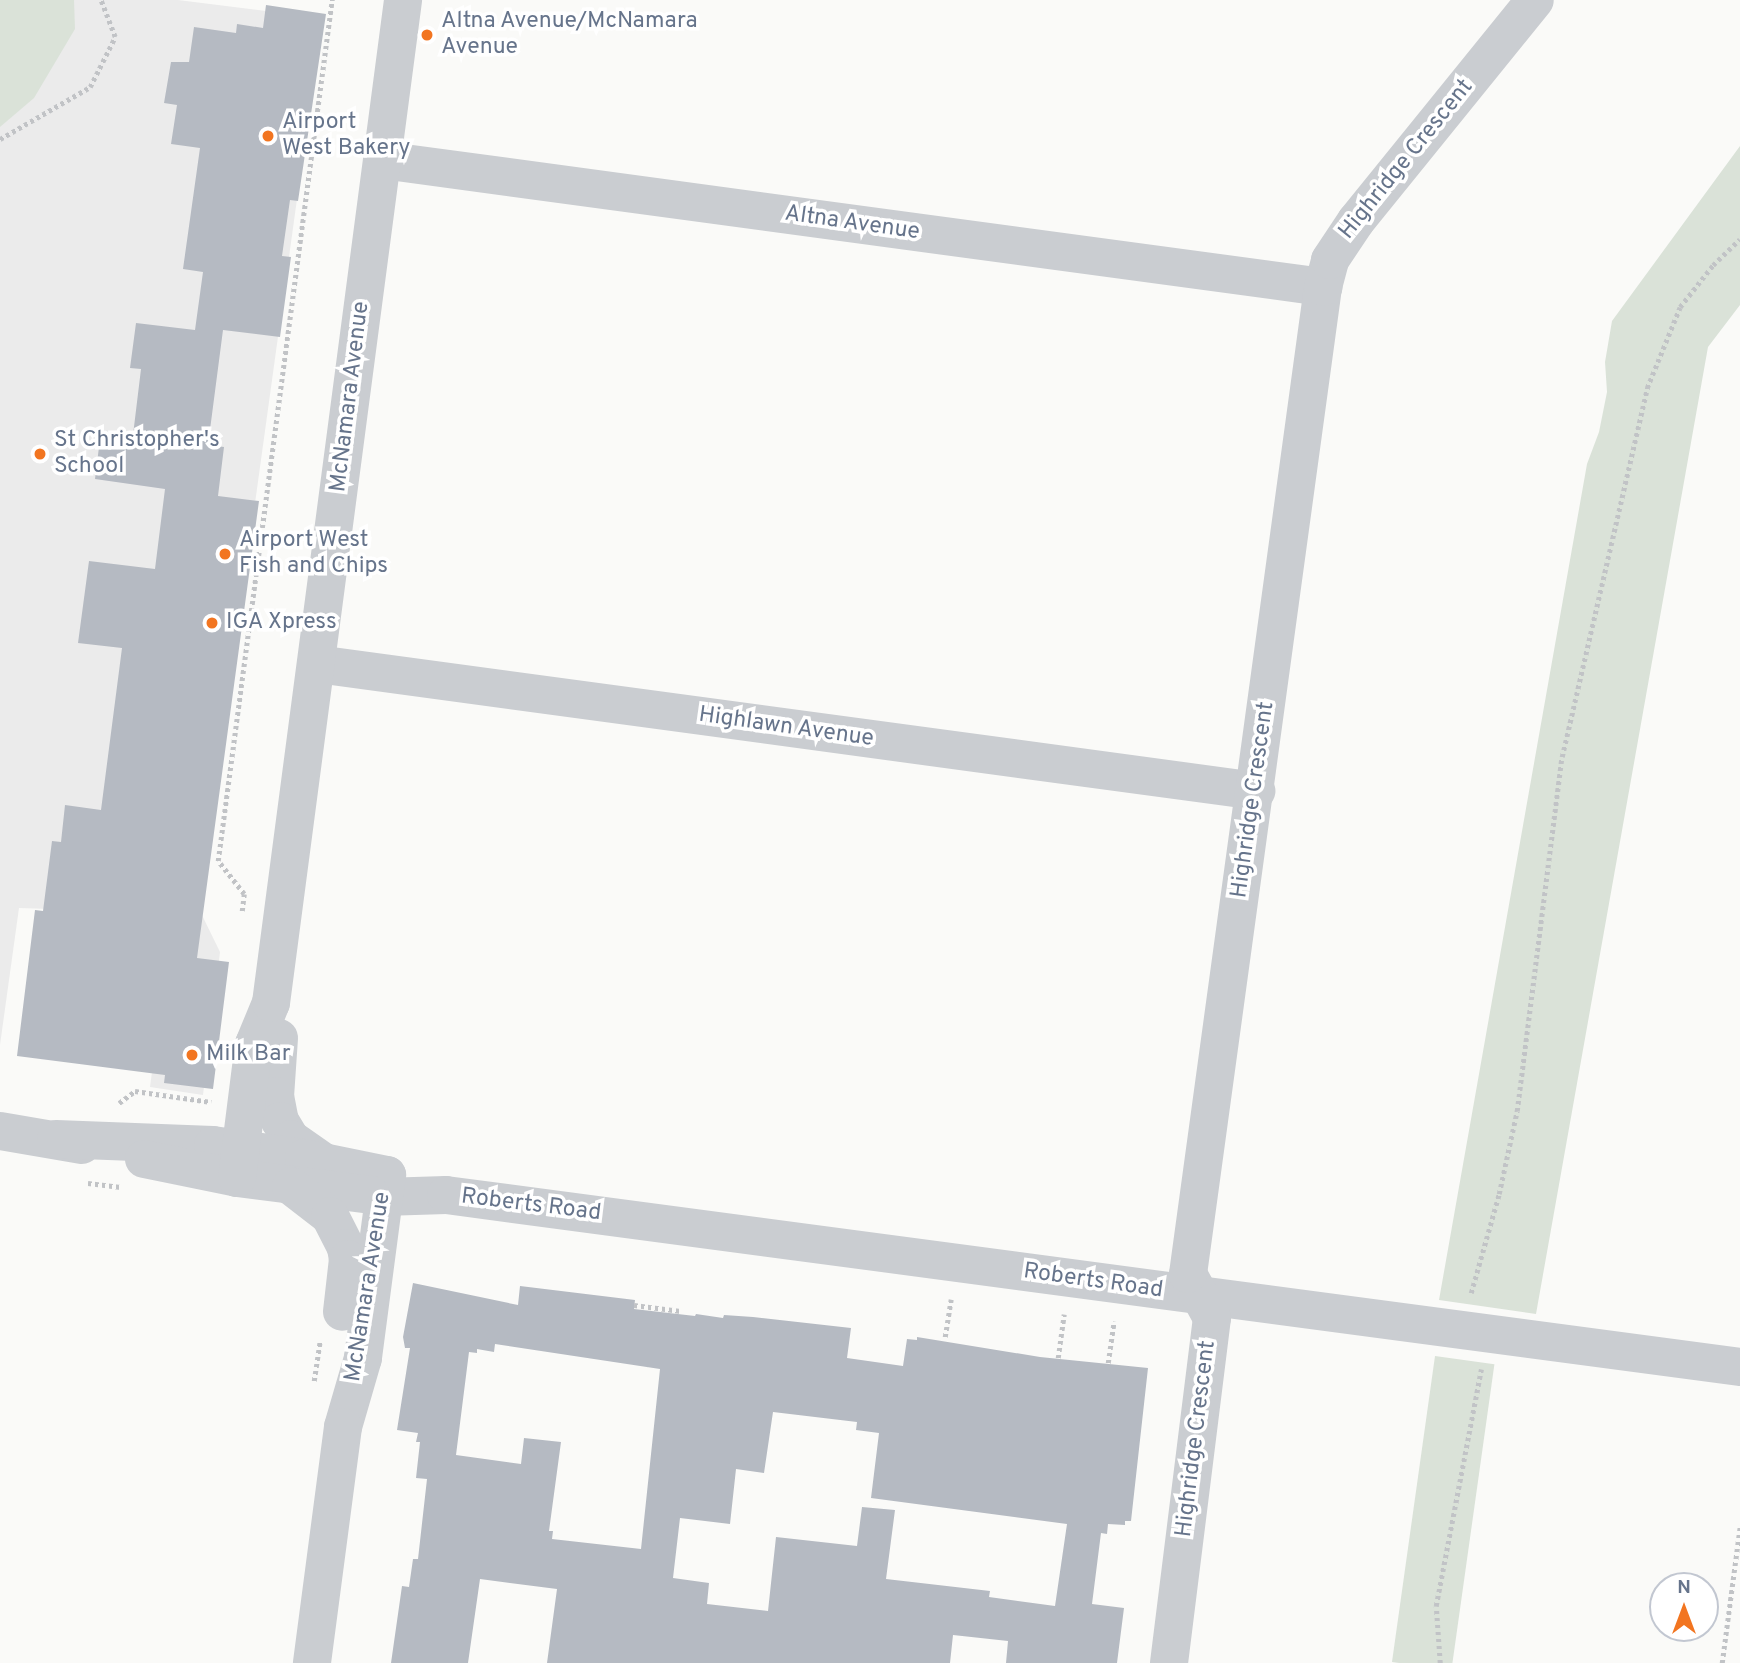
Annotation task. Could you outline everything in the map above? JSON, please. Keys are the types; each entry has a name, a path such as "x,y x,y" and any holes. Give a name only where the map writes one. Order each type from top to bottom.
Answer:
{"street":[{"name":"McNamara Avenue","path":"239,1163 254,1044 271,1003 402,0"},
{"name":"Highridge Crescent","path":"1169,1663 1212,1318 1188,1273 1323,287 1330,260 1356,220 1535,0"},
{"name":"Altna Avenue","path":"382,160 1323,287"},
{"name":"Highlawn Avenue","path":"317,664 1256,791"},
{"name":"McNamara Avenue","path":"271,1003 280,1032 275,1096 280,1121 290,1139 323,1162"},
{"name":"Roberts Road","path":"0,1131 239,1163 323,1162 385,1186"},
{"name":"Roberts Road","path":"239,1163 290,1185 385,1186 1200,1297 1740,1367"},
{"name":"McNamara Avenue","path":"290,1185 330,1216 346,1248 348,1259 335,1381 341,1439"},
{"name":"McNamara Avenue","path":"312,1663 341,1439 363,1358 385,1186"}],"path":[{"path":"0,139 90,88 115,37 102,0"},
{"path":"241,920 244,894 218,861 332,0"},
{"path":"1440,1663 1436,1606 1488,1333 1466,1308 1499,1194 1515,1122 1537,970 1554,809 1596,600 1647,388 1680,307 1713,265 1740,239"},
{"path":"945,1337 951,1298"},
{"path":"634,1305 681,1311"},
{"path":"1058,1358 1064,1313"},
{"path":"1108,1363 1114,1320"},
{"path":"1722,1663 1740,1526"}],"shaded area":[{"path":"0,0 178,0 322,18 199,909 220,952 203,1095 150,1087 173,913 19,908 0,1045"},
{"path":"0,0 74,0 75,29 34,98 0,127"},
{"path":"1740,146 1740,305 1708,347 1536,1314 1439,1300 1587,464 1599,432 1607,392 1605,362 1612,321"},
{"path":"1435,1356 1494,1364 1452,1663 1392,1662"}],"building":[{"path":"266,5 326,14 298,201 290,200 282,256 291,257 280,337 223,330 208,445 224,447 218,496 259,501 197,958 229,962 213,1089 164,1083 165,1075 17,1056 35,910 43,911 52,841 61,842 65,805 101,810 122,648 78,643 89,561 155,569 165,489 95,479 101,431 133,435 141,369 130,368 136,323 195,330 203,272 183,269 200,148 171,144 177,105 164,103 171,62 189,62 194,27 236,33 237,24 263,28"},
{"path":"413,1283 518,1305 520,1286 635,1300 634,1309 723,1318 724,1315 753,1317 851,1328 847,1358 903,1366 907,1339 917,1340 917,1337 1040,1357 1148,1368 1131,1521 1125,1521 1125,1525 1108,1524 1107,1534 1101,1533 1092,1604 1124,1608 1117,1663 1006,1663 1008,1641 953,1635 950,1663 547,1663 557,1589 480,1579 468,1663 391,1663 402,1586 409,1587 413,1559 418,1559 427,1479 416,1478 420,1442 416,1442 418,1433 397,1430 410,1348 405,1348 403,1337","holes":["495,1344 660,1369 641,1549 552,1539 553,1531 549,1531 561,1442 524,1438 521,1464 456,1455 469,1352 477,1353 477,1349 494,1352","773,1412 857,1422 856,1430 879,1433 871,1498 1067,1524 1055,1606 989,1597 990,1591 886,1579 895,1510 862,1507 857,1546 776,1537 768,1611 707,1604 709,1583 673,1578 680,1518 730,1524 736,1469 764,1473"]}],"place":[{"name":"Altna Avenue/McNamara Avenue","path":"427,35"},
{"name":"Airport West Bakery","path":"268,136"},
{"name":"St Christopher's School","path":"40,454"},
{"name":"Airport West Fish and Chips","path":"225,554"},
{"name":"IGA Xpress","path":"212,623"},
{"name":"Milk Bar","path":"192,1055"}]}
